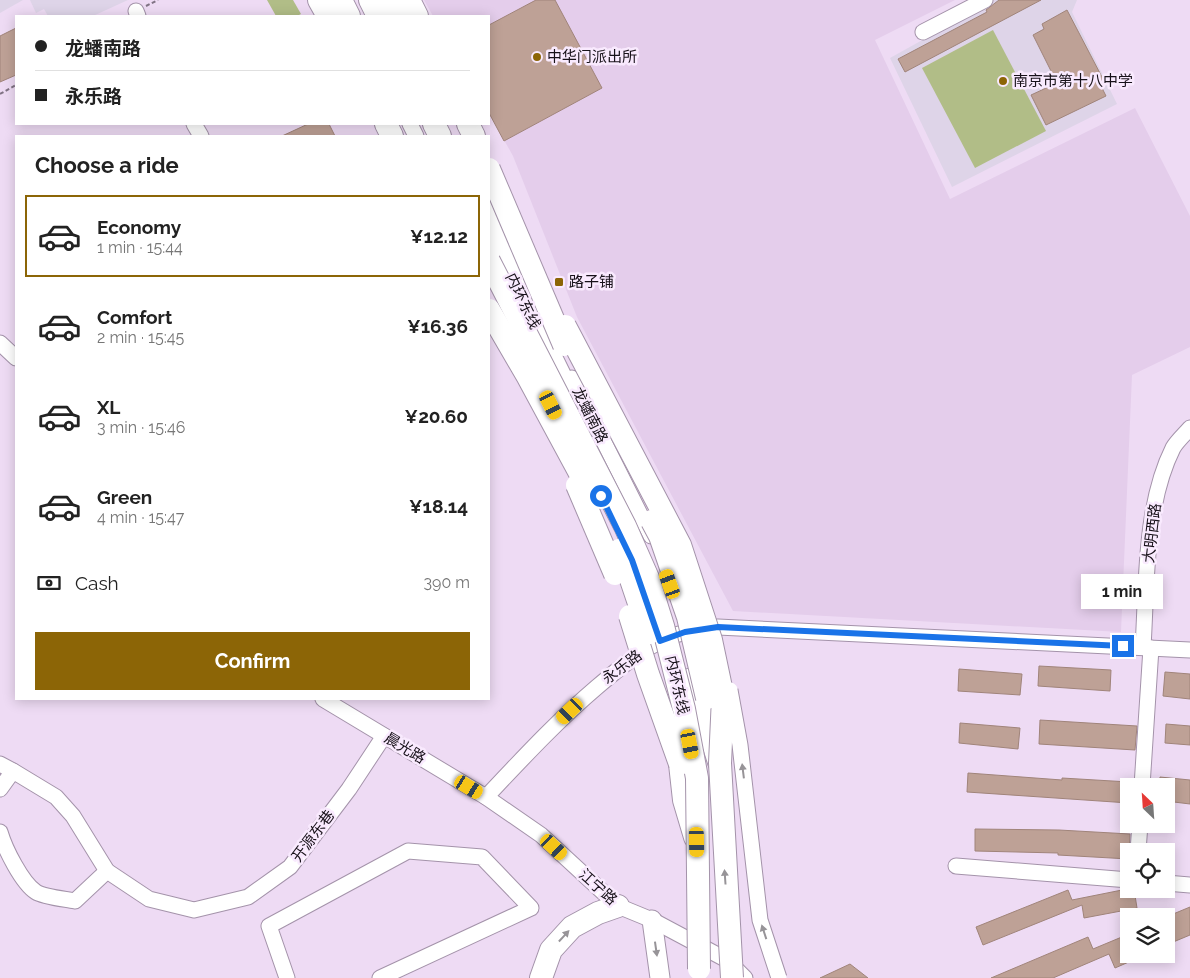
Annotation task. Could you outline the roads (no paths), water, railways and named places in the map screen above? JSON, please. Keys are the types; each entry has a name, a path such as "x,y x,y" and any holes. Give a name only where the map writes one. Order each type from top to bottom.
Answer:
{"highway":[{"path":"319,0 327,15"},
{"path":"340,0 348,15"},
{"path":"358,0 366,15"},
{"path":"370,0 398,11"},
{"path":"490,170 562,341 660,536 688,616 704,678 720,763"},
{"path":"490,201 517,233 680,545 711,640 723,697 720,763"},
{"name":"内环东线","path":"490,233 636,526 659,579 720,763 732,978"},
{"name":"内环东线","path":"490,263 624,526 648,578 663,626 684,710 697,778 699,975"},
{"path":"490,312 528,377 625,562 661,671 680,764 684,800 697,842"},
{"path":"560,422 577,485 620,586 648,674 680,764"},
{"path":"541,978 551,950 572,926 598,913 618,906"}],"main road":[{"path":"652,920 660,978"}],"street":[{"path":"350,0 358,15"},
{"path":"380,0 398,11"},
{"path":"923,32 985,0"},
{"name":"龙蟠南路","path":"490,202 546,327 657,547 677,602 685,632"},
{"name":"龙蟠南路","path":"490,284 560,422 609,510 632,560 660,641"},
{"name":"大明西路","path":"1142,778 1150,538 1159,488 1174,447 1190,428"},
{"path":"680,545 708,610 728,673 740,745 760,920 779,978"},
{"name":"永乐路","path":"486,797 581,700 627,661 660,641 685,632 718,627 1190,650"},
{"name":"晨光路","path":"325,700 486,797"},
{"name":"开源东巷","path":"0,764 56,797 73,816 107,871 148,898 194,910 248,898 290,867 349,789 384,736"},
{"path":"0,789 13,771"},
{"name":"江宁路","path":"486,797 541,836 618,906 652,920 727,960 745,978"},
{"path":"0,832 3,843 21,876 37,893 75,901 107,871"},
{"path":"287,978 269,926 408,851 482,857 531,908 380,978"},
{"path":"956,866 1120,879"},
{"path":"1175,884 1190,885"}],"place":[{"name":"中华门派出所","path":"537,57"},
{"name":"南京市第十八中学","path":"1003,81"},
{"name":"路子铺","path":"559,282"}]}
